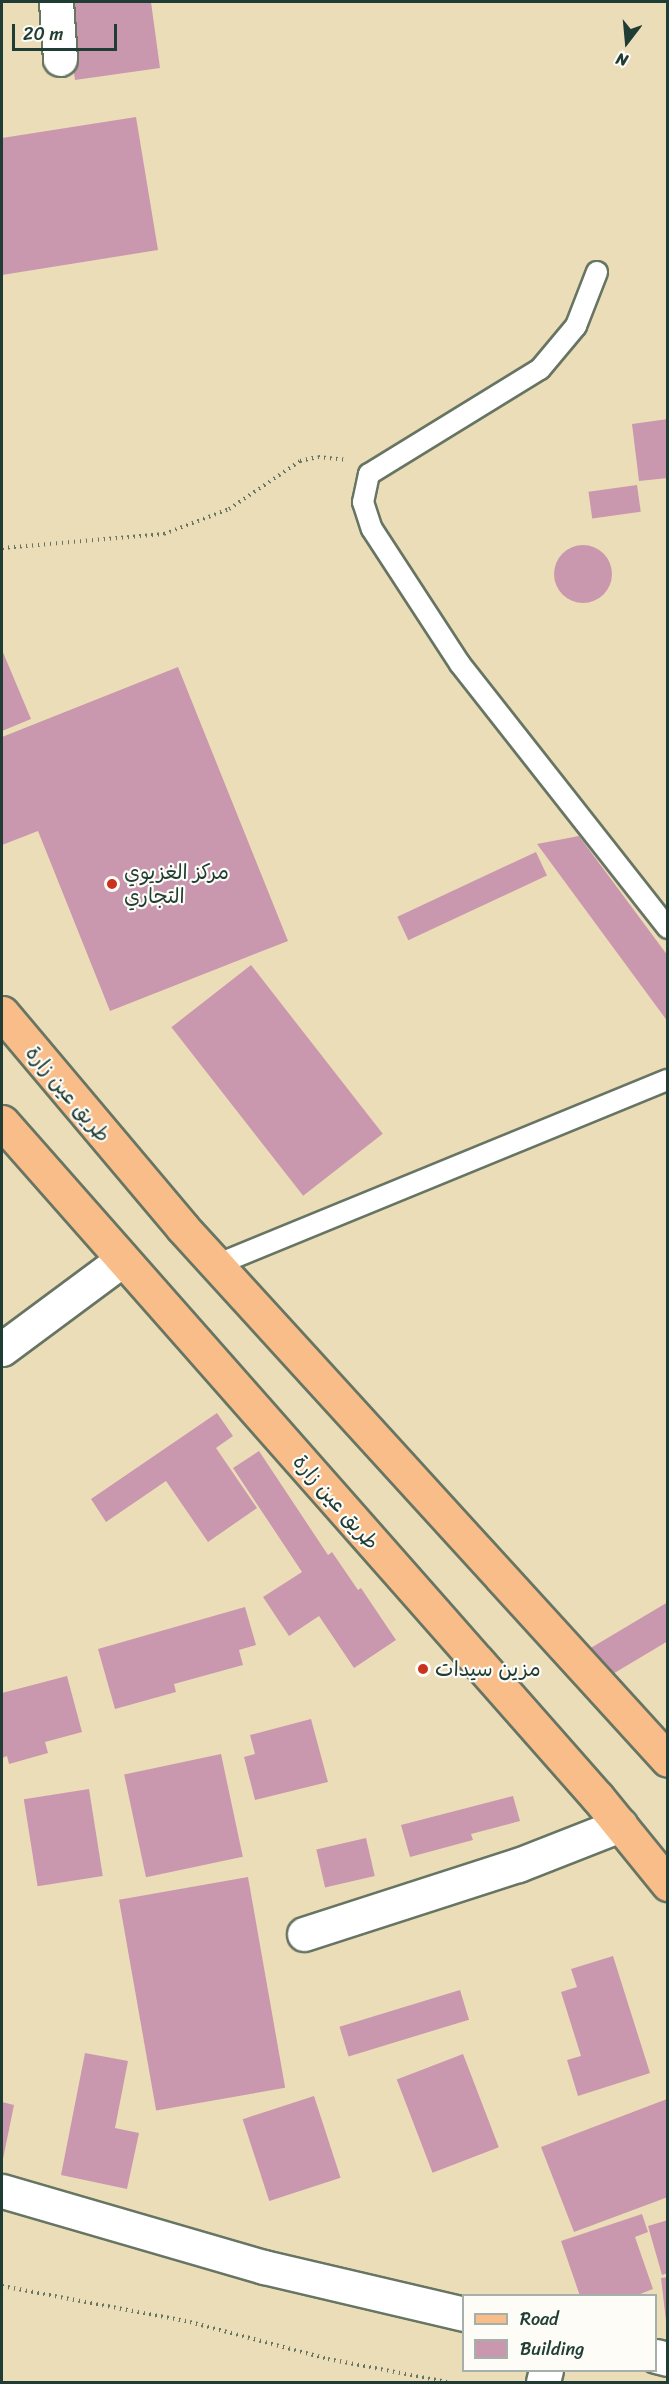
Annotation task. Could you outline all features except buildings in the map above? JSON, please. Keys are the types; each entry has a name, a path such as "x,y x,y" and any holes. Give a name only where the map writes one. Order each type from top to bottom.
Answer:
{"main road":[{"name":"طريق عين زارة","path":"2,1013 216,1265 668,1760"},
{"name":"طريق عين زارة","path":"2,1122 620,1825 668,1884"}],"street":[{"path":"56,2 60,59"},
{"path":"2,1349 122,1260"},
{"path":"304,1934 518,1865 620,1825"},
{"path":"2,2191 264,2267 462,2314"}],"lane":[{"path":"597,272 576,326 540,369 369,474 363,502 366,516 460,664 668,928"},
{"path":"216,1265 668,1080"}],"path":[{"path":"2,548 164,534 229,509 284,469 318,457 354,463 369,474"},
{"path":"2,2286 190,2322 328,2359 447,2382"}],"place":[{"name":"مركز الغزيوي التجاري","path":"112,884"},
{"name":"مزين سيدات","path":"423,1669"}]}
